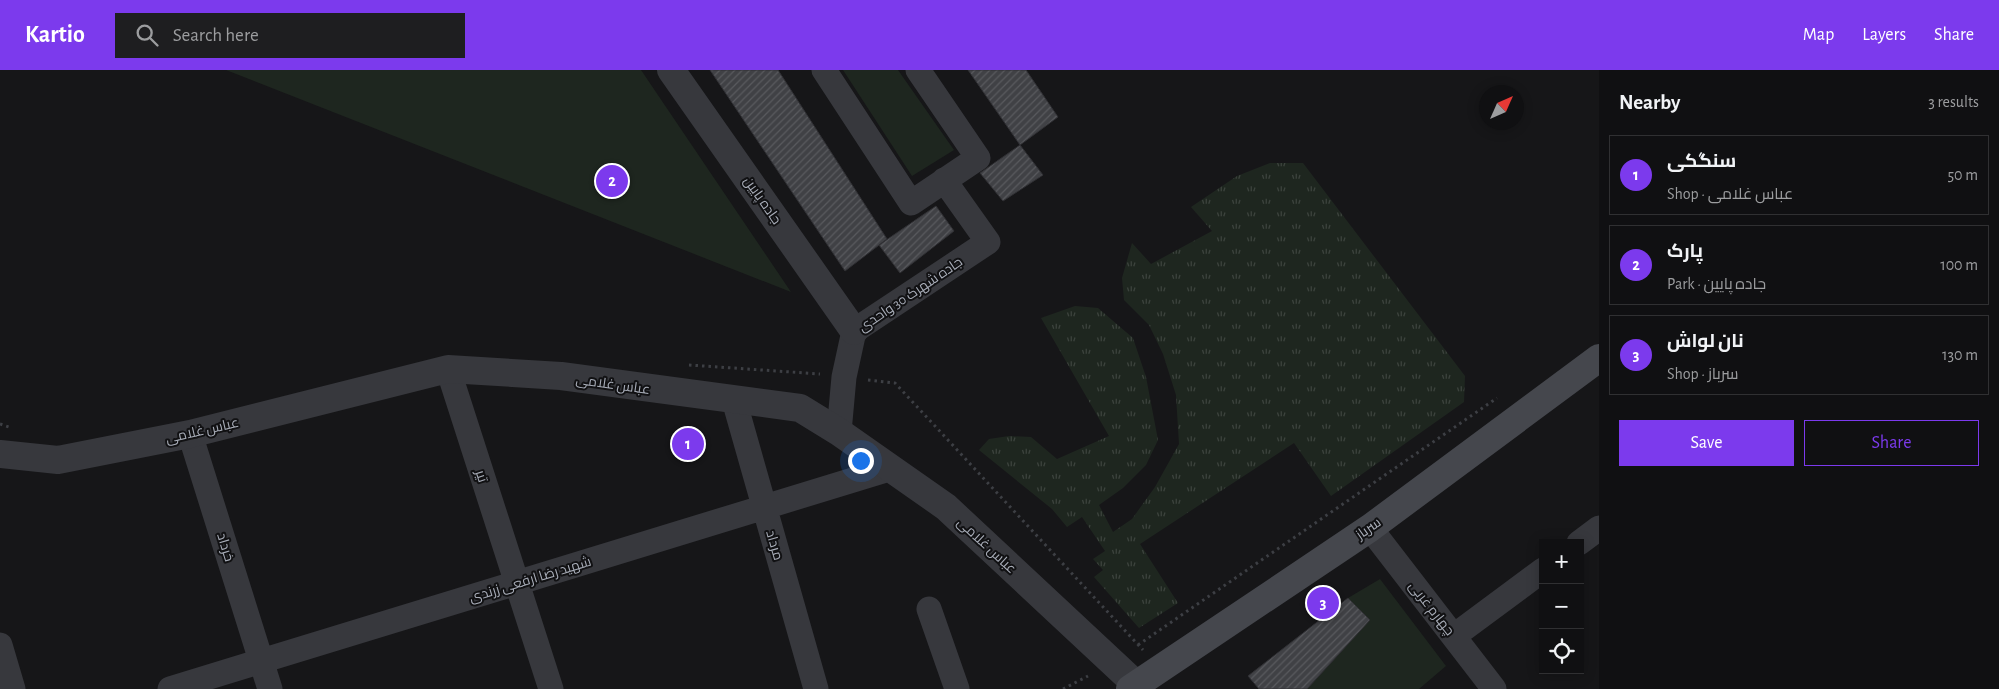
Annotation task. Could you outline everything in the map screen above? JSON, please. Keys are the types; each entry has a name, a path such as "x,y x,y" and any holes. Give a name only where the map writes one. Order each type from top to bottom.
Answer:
{"main road":[{"name":"سرباز","path":"1136,688 1370,528 1599,358"}],"street":[{"name":"جاده پایین","path":"671,70 854,331"},
{"path":"824,70 911,203 978,158 918,70"},
{"name":"جاده شهرک 30 واحدی","path":"839,432 844,377 854,331 988,242 944,180"},
{"name":"عباس غلامی","path":"0,454 58,460 190,434 448,369 561,376 800,408 839,432 946,507 1136,688"},
{"name":"تیر","path":"448,369 551,689"},
{"name":"مرداد","path":"734,400 816,689"},
{"name":"خرداد","path":"190,434 270,689"},
{"name":"شهید رضا ارفعی زرندی","path":"170,689 890,469"},
{"name":"چهارم غربی","path":"1370,528 1494,689"},
{"path":"1584,539 1599,528"},
{"path":"1454,636 1539,573"},
{"path":"929,609 958,689"},
{"path":"0,645 13,689"}],"path":[{"path":"680,364 775,370 895,382 1138,645 1505,392"},
{"path":"0,424 18,429"}],"green space":[{"path":"226,70 641,70 791,292"},
{"path":"843,70 898,70 954,150 912,176"},
{"path":"1270,163 1303,163 1465,376 1464,402 1331,496 1294,443 1140,544 1178,603 1139,628 1094,577 1103,570 1093,559 1105,551 1082,517 1067,527 1052,509 979,450 989,439 1009,436 1031,437 1057,459 1109,436 1041,318 1075,306 1098,308 1133,338 1146,377 1158,440 1146,465 1123,488 1099,505 1113,532 1132,519 1155,487 1179,444 1176,395 1163,354 1149,325 1124,300 1122,278 1132,243 1151,264 1212,231 1191,207 1237,176"},
{"path":"1380,579 1446,666 1419,689 1307,689 1370,620 1348,598"}],"building":[{"path":"710,70 778,70 887,239 845,271"},
{"path":"968,70 1026,70 1058,117 1020,145"},
{"path":"1020,145 1043,175 1003,201 980,173"},
{"path":"936,206 954,231 900,273 879,245"},
{"path":"1348,598 1370,620 1307,689 1259,689 1248,676"}],"place":[{"name":"پارک","path":"612,181"},
{"name":"سنگکی","path":"688,444"},
{"name":"نان لواش","path":"1323,603"}]}
